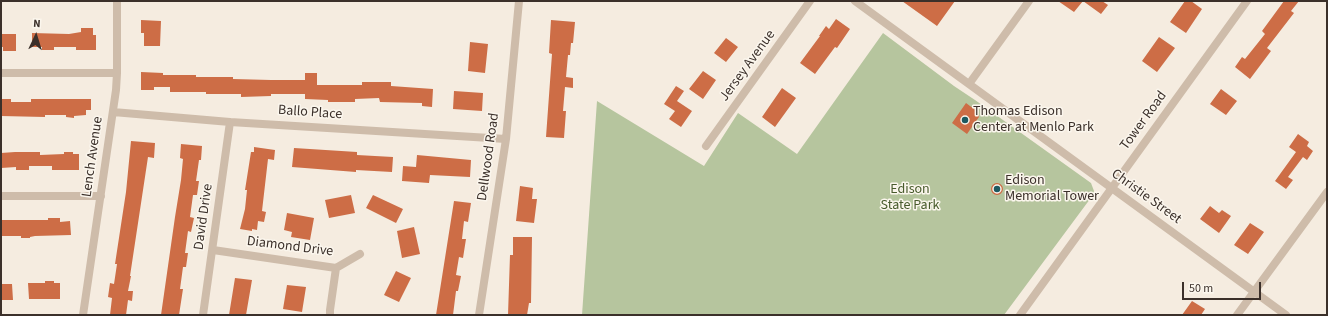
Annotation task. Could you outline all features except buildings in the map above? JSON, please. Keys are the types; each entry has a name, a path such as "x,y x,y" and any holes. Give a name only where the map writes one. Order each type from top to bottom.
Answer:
{"street":[{"name":"Lench Avenue","path":"83,315 113,112 117,73 117,1"},
{"name":"Dellwood Road","path":"479,315 506,139 519,1"},
{"name":"Jersey Avenue","path":"706,146 810,1"},
{"name":"Christie Street","path":"854,1 1286,315"},
{"path":"969,84 1029,1"},
{"name":"Tower Road","path":"1020,315 1247,1"},
{"path":"1,73 117,73"},
{"name":"Ballo Place","path":"113,112 230,122 506,139"},
{"name":"David Drive","path":"203,315 230,122"},
{"path":"1237,315 1327,192"},
{"path":"1,196 101,196"},
{"name":"Diamond Drive","path":"213,250 336,268 360,254"},
{"path":"330,315 336,268"}],"green space":[{"name":"Edison State Park","path":"883,33 954,86 1091,183 1094,191 1093,195 1004,315 582,315 597,101 704,166 738,113 797,154"}],"place":[{"name":"Thomas Edison Center at Menlo Park","path":"965,120"},
{"name":"Edison Memorial Tower","path":"997,189"}]}
